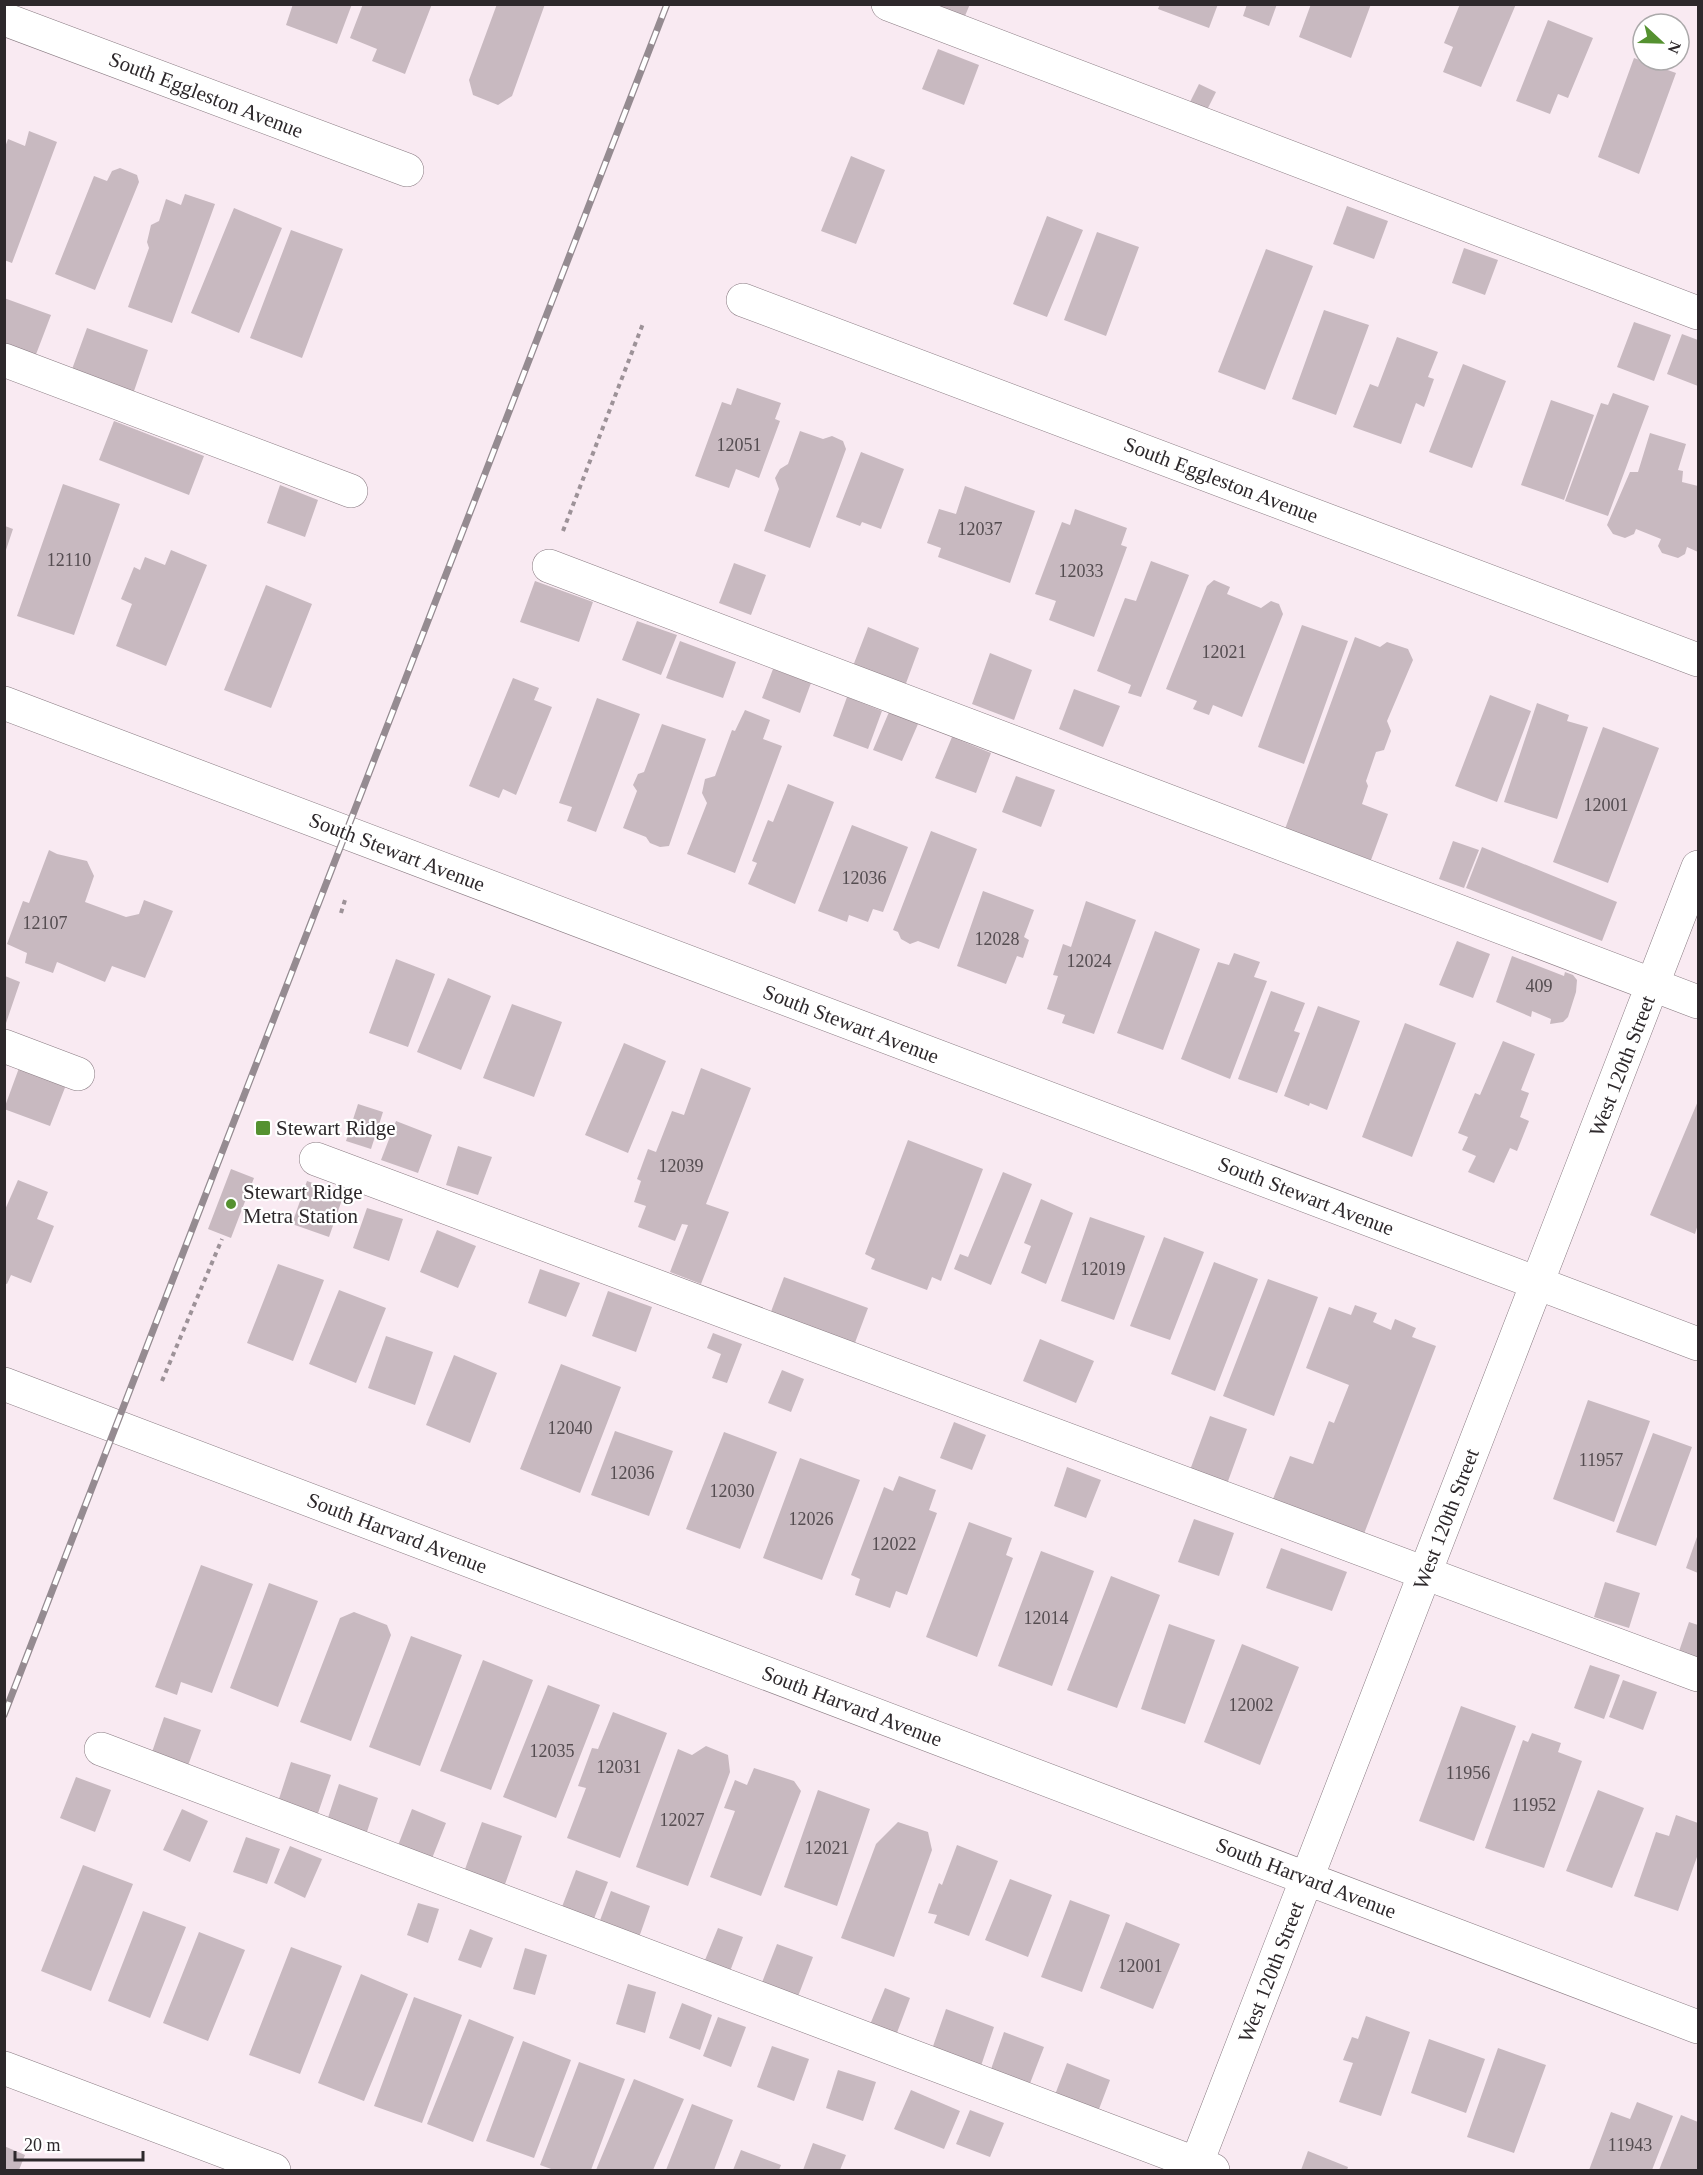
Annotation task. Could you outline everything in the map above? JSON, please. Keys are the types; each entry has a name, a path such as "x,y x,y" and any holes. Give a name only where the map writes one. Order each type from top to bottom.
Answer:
{"street":[{"path":"888,4 1698,313"},
{"name":"South Eggleston Avenue","path":"4,19 407,170"},
{"name":"South Eggleston Avenue","path":"743,300 1698,660"},
{"path":"4,360 351,491"},
{"path":"549,566 1698,1002"},
{"name":"South Stewart Avenue","path":"4,704 1698,1344"},
{"name":"West 120th Street","path":"1201,2168 1307,1878 1698,867"},
{"path":"4,1046 78,1074"},
{"path":"316,1159 1698,1675"},
{"name":"South Harvard Avenue","path":"4,1384 1698,2027"},
{"path":"101,1749 1201,2168"},
{"path":"4,2068 274,2170"}],"path":[{"path":"549,566 644,321"},
{"path":"341,913 345,900"},
{"path":"162,1381 222,1239"}],"building":[{"path":"293,4 352,4 337,44 286,25"},
{"path":"363,4 432,4 405,74 372,61 377,49 350,38"},
{"path":"497,4 545,4 512,96 498,105 473,95 469,80"},
{"path":"925,4 970,4 962,23"},
{"path":"1160,4 1218,4 1209,28 1158,9"},
{"path":"1247,4 1277,4 1269,26 1243,16"},
{"path":"1311,4 1371,4 1351,58 1299,37"},
{"path":"1460,4 1516,4 1481,87 1443,72 1453,47 1444,43"},
{"path":"1548,20 1593,38 1568,98 1558,94 1550,114 1516,101"},
{"path":"938,49 979,65 964,105 922,89"},
{"path":"1631,66 1631,72 1676,73 1639,174 1598,157"},
{"path":"1199,84 1216,92 1207,110 1190,102"},
{"path":"29,131 57,142 12,263 4,260 4,150 8,139 25,146"},
{"path":"851,156 885,170 856,244 821,231"},
{"path":"120,168 137,175 139,182 95,290 55,274 94,176 107,181 112,171"},
{"path":"185,194 215,204 172,323 128,307 149,248 147,242 151,225 159,221 166,199 181,205"},
{"path":"1347,206 1388,221 1374,259 1333,244"},
{"path":"234,208 282,228 239,333 191,313"},
{"path":"1047,216 1083,230 1047,317 1013,304"},
{"path":"291,230 343,249 302,358 250,338"},
{"path":"1097,232 1139,247 1106,336 1064,320"},
{"path":"1464,248 1498,260 1485,295 1452,283"},
{"path":"1266,249 1313,266 1265,390 1218,372"},
{"path":"4,298 51,315 35,357 4,347"},
{"path":"1324,310 1369,325 1336,415 1292,399"},
{"path":"1634,322 1671,335 1654,381 1617,367"},
{"path":"87,328 148,350 133,394 71,372"},
{"path":"1682,334 1698,340 1698,386 1667,374"},
{"path":"1397,337 1438,352 1428,377 1434,379 1424,407 1416,403 1401,444 1353,427 1370,384 1378,387"},
{"path":"1463,364 1506,381 1472,468 1429,452"},
{"path":"737,388 781,403 775,419 780,421 759,478 736,469 729,488 695,476 722,402 731,405"},
{"path":"1613,393 1649,406 1608,516 1565,501 1601,403 1608,405"},
{"path":"1551,400 1594,415 1564,500 1521,485"},
{"path":"114,421 204,456 189,495 99,460"},
{"path":"800,431 823,439 832,436 843,441 846,449 810,548 764,531 779,489 775,478 780,469 788,464"},
{"path":"1650,433 1686,444 1678,470 1683,471 1682,482 1698,486 1698,552 1687,547 1685,554 1678,558 1662,553 1658,546 1661,539 1636,529 1634,534 1625,538 1613,534 1607,525 1630,472 1638,472"},
{"path":"861,452 904,469 881,529 862,522 860,526 836,517"},
{"path":"63,484 120,504 74,635 17,616"},
{"path":"280,485 318,500 305,537 267,523"},
{"path":"965,486 1035,511 1010,583 938,557 941,548 927,543 939,509 956,514"},
{"path":"1075,509 1127,528 1121,545 1127,547 1094,637 1049,620 1056,601 1035,594 1062,522 1070,525"},
{"path":"5,526 13,529 5,553"},
{"path":"171,550 207,565 166,666 116,646 132,604 121,599 134,567 140,570 145,557 165,565"},
{"path":"1151,561 1189,575 1141,697 1128,693 1131,685 1097,671 1125,598 1136,601"},
{"path":"734,563 766,575 751,615 719,603"},
{"path":"1214,580 1230,587 1227,594 1261,608 1271,601 1279,604 1283,614 1242,717 1213,705 1209,715 1193,709 1197,701 1166,689 1207,586"},
{"path":"535,581 593,602 579,642 520,622"},
{"path":"266,585 312,604 271,708 224,690"},
{"path":"637,621 677,635 661,675 622,660"},
{"path":"1302,625 1348,641 1304,764 1258,747"},
{"path":"868,627 919,648 905,686 853,666"},
{"path":"1355,637 1380,647 1387,642 1408,649 1413,660 1387,721 1391,731 1384,750 1376,752 1366,781 1368,786 1362,804 1388,814 1371,860 1285,829"},
{"path":"680,641 736,662 723,698 666,678"},
{"path":"990,653 1032,670 1014,720 972,704"},
{"path":"773,669 811,683 800,713 762,698"},
{"path":"513,678 539,688 534,700 552,707 516,795 503,789 499,798 469,786"},
{"path":"1074,689 1120,706 1103,747 1059,729"},
{"path":"1490,695 1531,711 1497,802 1455,786"},
{"path":"847,697 882,711 868,749 833,736"},
{"path":"597,698 640,714 596,832 567,821 572,807 559,803"},
{"path":"1537,703 1569,715 1567,721 1588,727 1557,819 1504,802"},
{"path":"745,710 770,720 763,739 782,746 735,873 687,854 707,803 702,793 705,779 715,776 732,730 735,731"},
{"path":"889,712 918,724 902,761 873,750"},
{"path":"662,724 706,739 669,846 660,847 650,843 646,837 623,828 637,791 633,785 638,774 644,772"},
{"path":"1603,727 1659,748 1608,883 1553,862"},
{"path":"952,737 991,753 976,793 935,778"},
{"path":"1016,776 1055,790 1041,827 1002,812"},
{"path":"788,784 834,802 795,904 748,884 757,863 752,861 768,820 773,822"},
{"path":"852,825 908,847 883,912 873,909 868,922 849,915 847,922 818,911"},
{"path":"931,831 977,849 939,949 918,941 910,944 901,939 898,932 893,930"},
{"path":"1453,841 1479,850 1464,888 1439,879"},
{"path":"1482,847 1617,902 1602,941 1466,888"},
{"path":"49,850 87,861 94,876 85,902 126,917 139,914 144,900 173,911 145,978 112,966 105,982 57,962 53,973 25,963 27,953 7,944 23,901 29,903"},
{"path":"983,891 1034,910 1024,937 1029,940 1023,958 1017,956 1006,984 957,966"},
{"path":"1086,901 1136,920 1094,1034 1062,1023 1065,1015 1047,1009 1058,976 1053,975 1063,944 1071,947"},
{"path":"1155,931 1200,949 1163,1050 1117,1033"},
{"path":"1457,941 1490,954 1473,998 1439,985"},
{"path":"1234,953 1260,962 1254,977 1267,981 1230,1079 1181,1059 1218,962 1229,965"},
{"path":"1512,956 1564,976 1565,972 1573,975 1577,980 1576,992 1568,1017 1563,1022 1550,1024 1551,1019 1532,1011 1531,1017 1496,1002"},
{"path":"396,959 435,974 408,1047 369,1033"},
{"path":"5,976 20,982 5,1026"},
{"path":"448,978 491,996 461,1070 417,1052"},
{"path":"1271,991 1305,1003 1294,1031 1300,1033 1277,1093 1238,1079"},
{"path":"512,1004 562,1022 534,1097 483,1078"},
{"path":"1318,1006 1360,1021 1327,1110 1284,1096"},
{"path":"1405,1023 1456,1043 1412,1157 1362,1137"},
{"path":"1503,1041 1535,1054 1521,1090 1529,1093 1520,1117 1529,1121 1517,1151 1510,1148 1494,1183 1468,1172 1476,1156 1462,1150 1468,1137 1458,1133 1475,1093 1480,1095"},
{"path":"624,1043 666,1061 628,1153 585,1135"},
{"path":"19,1068 66,1085 50,1126 4,1109"},
{"path":"701,1068 751,1088 706,1204 729,1212 701,1284 670,1272 688,1225 682,1224 675,1241 638,1227 646,1206 634,1202 641,1181 637,1179 648,1149 656,1152 672,1111 684,1115"},
{"path":"1698,1101 1698,1224 1695,1234 1650,1215"},
{"path":"358,1104 383,1112 371,1149 346,1141"},
{"path":"396,1121 432,1135 418,1173 381,1160"},
{"path":"908,1140 983,1169 941,1281 932,1277 927,1290 871,1269 875,1259 865,1254"},
{"path":"458,1146 492,1157 478,1195 446,1185"},
{"name":"Stewart Ridge Metra Station","path":"231,1169 254,1178 231,1238 208,1229"},
{"path":"1003,1172 1032,1184 991,1285 954,1269 960,1254 968,1257"},
{"path":"18,1180 48,1192 37,1219 54,1226 31,1283 11,1275 7,1284 4,1283 4,1212"},
{"path":"307,1181 344,1194 329,1237 292,1224"},
{"path":"1041,1199 1073,1213 1046,1284 1021,1273 1031,1246 1024,1243"},
{"path":"367,1208 403,1219 389,1261 353,1248"},
{"path":"1090,1217 1145,1236 1114,1320 1061,1301"},
{"path":"437,1230 476,1246 458,1288 420,1272"},
{"path":"1164,1237 1204,1252 1170,1340 1130,1326"},
{"path":"1214,1262 1258,1279 1215,1391 1171,1374"},
{"path":"278,1264 324,1280 293,1361 247,1343"},
{"path":"540,1269 580,1283 566,1317 528,1303"},
{"path":"784,1277 868,1308 853,1348 769,1317"},
{"path":"1268,1279 1318,1297 1274,1416 1223,1396"},
{"path":"339,1290 386,1308 356,1383 309,1364"},
{"path":"608,1291 652,1307 636,1352 592,1336"},
{"path":"1355,1305 1377,1313 1373,1322 1391,1330 1395,1319 1416,1328 1412,1337 1436,1346 1362,1539 1271,1504 1290,1456 1313,1464 1329,1421 1334,1423 1349,1385 1306,1368 1329,1307 1351,1315"},
{"path":"713,1333 742,1344 727,1383 712,1378 721,1354 707,1348"},
{"path":"386,1336 433,1352 415,1405 368,1388"},
{"path":"1040,1339 1094,1361 1076,1403 1023,1381"},
{"path":"454,1355 497,1373 470,1443 426,1425"},
{"path":"561,1364 621,1387 580,1493 520,1469"},
{"path":"782,1370 804,1379 791,1412 768,1403"},
{"path":"1588,1400 1650,1421 1614,1522 1553,1499"},
{"path":"1210,1416 1247,1429 1227,1484 1190,1470"},
{"path":"954,1422 986,1435 972,1470 940,1458"},
{"path":"615,1431 673,1451 649,1516 591,1495"},
{"path":"724,1432 777,1452 740,1549 686,1529"},
{"path":"1653,1433 1692,1447 1656,1546 1616,1532"},
{"path":"800,1458 860,1480 822,1580 763,1558"},
{"path":"1067,1467 1101,1480 1086,1518 1054,1506"},
{"path":"899,1476 936,1490 929,1510 937,1513 907,1595 896,1591 890,1608 855,1595 860,1579 851,1575 884,1487 893,1491"},
{"path":"1194,1519 1234,1533 1219,1576 1178,1562"},
{"path":"969,1522 1012,1538 1006,1555 1013,1558 977,1657 926,1637"},
{"path":"1698,1534 1698,1573 1686,1568"},
{"path":"1281,1548 1347,1572 1332,1611 1266,1588"},
{"path":"1041,1551 1094,1571 1052,1686 998,1666"},
{"path":"201,1565 253,1584 212,1693 181,1682 177,1695 155,1687"},
{"path":"1111,1576 1160,1595 1117,1708 1067,1690"},
{"path":"1605,1582 1640,1593 1629,1628 1594,1617"},
{"path":"269,1583 318,1601 278,1707 230,1688"},
{"path":"354,1612 387,1625 391,1635 351,1741 300,1722 340,1618"},
{"path":"1689,1622 1698,1625 1698,1671 1675,1663"},
{"path":"1169,1624 1215,1640 1185,1724 1141,1709"},
{"path":"411,1636 462,1655 420,1766 369,1747"},
{"path":"1242,1644 1299,1667 1260,1765 1204,1742"},
{"path":"483,1660 533,1680 491,1790 440,1771"},
{"path":"1590,1665 1620,1675 1604,1719 1574,1708"},
{"path":"1623,1680 1657,1692 1643,1730 1609,1717"},
{"path":"548,1685 600,1705 556,1818 503,1797"},
{"path":"1461,1706 1516,1726 1474,1841 1419,1821"},
{"path":"613,1712 667,1733 620,1858 567,1838 586,1788 578,1786 592,1748 598,1749"},
{"path":"164,1717 201,1730 186,1771 150,1758"},
{"path":"1532,1733 1561,1743 1558,1752 1582,1761 1544,1868 1485,1848 1523,1740 1528,1742"},
{"path":"706,1746 728,1755 730,1772 688,1886 636,1867 678,1749 692,1755"},
{"path":"291,1762 331,1775 316,1819 277,1805"},
{"path":"754,1768 794,1781 801,1791 761,1896 710,1877 735,1811 724,1808 735,1780 747,1785"},
{"path":"76,1777 111,1790 95,1832 60,1818"},
{"path":"339,1784 378,1798 363,1844 324,1830"},
{"path":"818,1790 870,1809 837,1906 784,1887"},
{"path":"1598,1790 1644,1808 1612,1888 1566,1871"},
{"path":"182,1809 208,1821 190,1862 163,1850"},
{"path":"412,1809 446,1823 431,1861 397,1848"},
{"path":"1676,1815 1698,1823 1698,1854 1678,1911 1634,1896 1656,1832 1669,1836"},
{"path":"482,1822 522,1836 504,1887 464,1872"},
{"path":"898,1822 928,1832 932,1850 894,1957 841,1938 876,1844"},
{"path":"246,1837 280,1849 267,1884 233,1872"},
{"path":"957,1845 998,1861 969,1936 934,1923 937,1915 928,1913 939,1883 942,1885"},
{"path":"290,1846 322,1859 305,1898 274,1883"},
{"path":"83,1865 133,1884 91,1991 41,1971"},
{"path":"576,1870 608,1882 592,1924 560,1912"},
{"path":"1010,1879 1052,1895 1028,1957 985,1940"},
{"path":"611,1891 650,1906 636,1946 596,1931"},
{"path":"1070,1900 1110,1915 1082,1992 1041,1977"},
{"path":"418,1903 439,1909 428,1943 407,1935"},
{"path":"143,1911 186,1927 150,2018 108,2001"},
{"path":"1126,1922 1180,1944 1153,2009 1100,1988"},
{"path":"718,1928 743,1937 729,1974 703,1965"},
{"path":"470,1929 493,1938 481,1968 458,1960"},
{"path":"199,1932 245,1950 208,2041 163,2023"},
{"path":"777,1944 813,1957 797,1999 761,1985"},
{"path":"291,1947 342,1966 300,2074 249,2055"},
{"path":"525,1948 547,1955 535,1995 513,1989"},
{"path":"361,1974 408,1994 364,2101 318,2083"},
{"path":"628,1984 656,1992 645,2033 616,2024"},
{"path":"885,1988 910,1998 895,2038 869,2027"},
{"path":"414,1997 462,2015 422,2123 374,2106"},
{"path":"682,2003 712,2015 700,2050 669,2038"},
{"path":"946,2009 994,2027 980,2069 931,2052"},
{"path":"1366,2016 1410,2032 1381,2116 1339,2102 1353,2063 1343,2060 1352,2037 1358,2039"},
{"path":"718,2017 746,2027 731,2067 703,2056"},
{"path":"469,2019 514,2037 473,2142 427,2124"},
{"path":"1004,2032 1044,2047 1029,2086 990,2072"},
{"path":"1429,2039 1485,2059 1466,2113 1411,2093"},
{"path":"523,2041 571,2060 534,2158 486,2141"},
{"path":"772,2046 809,2059 794,2101 757,2087"},
{"path":"1498,2048 1546,2065 1514,2153 1467,2137"},
{"path":"579,2062 625,2079 591,2170 554,2170 540,2165"},
{"path":"1067,2063 1110,2080 1096,2117 1053,2100"},
{"path":"838,2070 876,2082 863,2121 826,2108"},
{"path":"634,2079 684,2099 653,2170 596,2170"},
{"path":"911,2090 960,2111 944,2149 894,2129"},
{"path":"1637,2102 1673,2116 1652,2170 1589,2170 1611,2112 1630,2119"},
{"path":"692,2104 733,2120 714,2170 666,2170"},
{"path":"970,2110 1004,2123 990,2157 956,2144"},
{"path":"1681,2115 1698,2122 1698,2170 1659,2170"},
{"path":"813,2143 846,2155 840,2170 803,2170"},
{"path":"4,2146 25,2155 19,2170 4,2170"},
{"path":"741,2150 781,2165 779,2170 733,2170"},
{"path":"1308,2151 1348,2167 1347,2170 1301,2170"}],"railway":[{"path":"4,1715 667,4"}],"place":[{"name":"Stewart Ridge","path":"263,1128"},
{"name":"Stewart Ridge Metra Station","path":"231,1204"}]}
